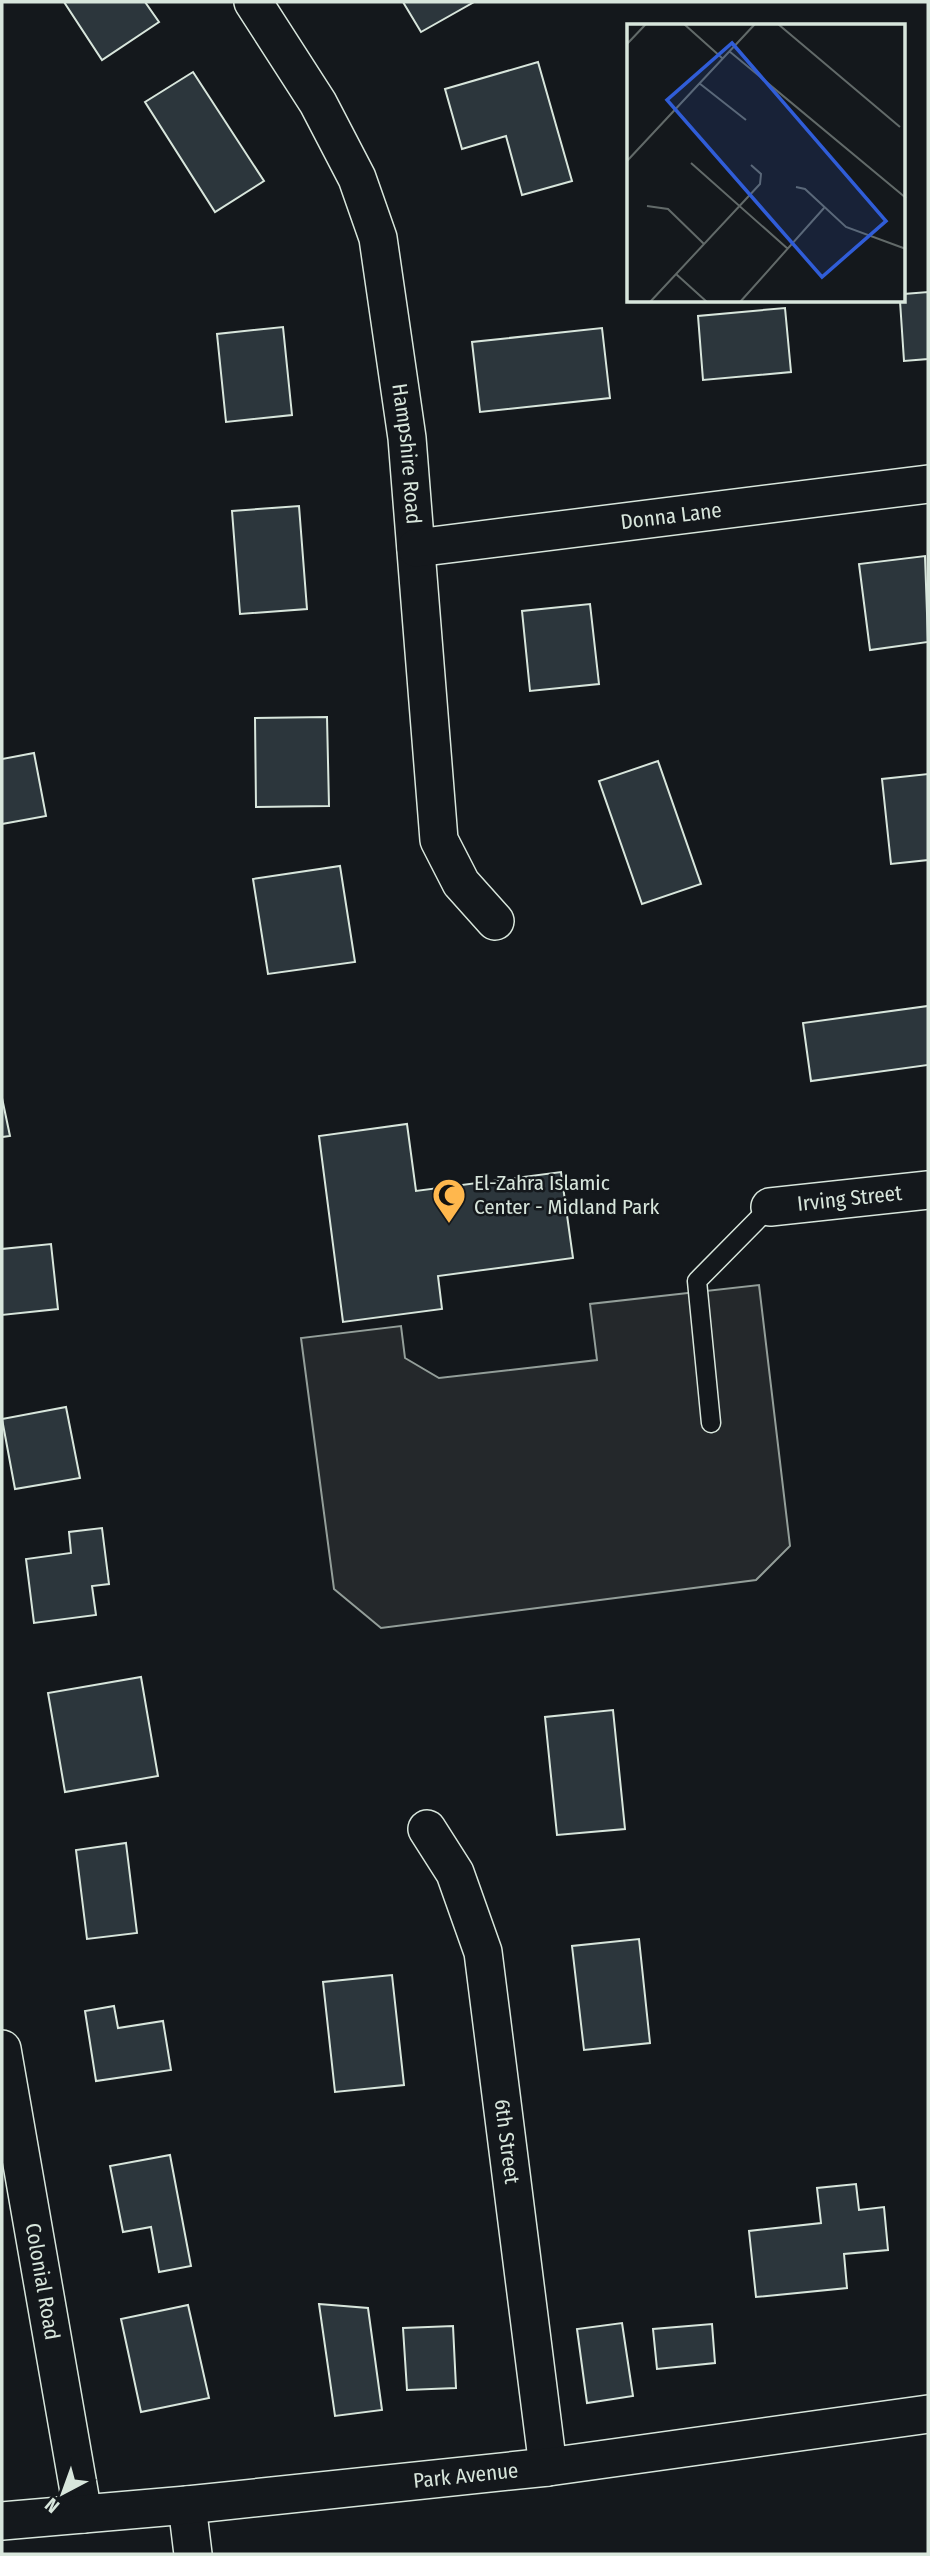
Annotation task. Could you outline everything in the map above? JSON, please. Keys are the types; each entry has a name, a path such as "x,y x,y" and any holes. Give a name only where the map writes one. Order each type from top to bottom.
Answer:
{"street":[{"name":"Hampshire Road","path":"253,2 318,103 356,178 378,238 405,425 439,840 461,883 495,921"},
{"name":"Donna Lane","path":"416,548 928,484"},
{"name":"Irving Street","path":"770,1207 928,1190"},
{"name":"6th Street","path":"426,1829 455,1873 483,1952 548,2467"},
{"name":"Colonial Road","path":"2,2049 83,2514"},
{"name":"Park Avenue","path":"2,2521 187,2505 548,2467 928,2414"},
{"path":"187,2505 193,2554"}],"lane":[{"path":"711,1423 697,1281 770,1207"}],"shaded area":[{"path":"759,1285 790,1546 756,1580 381,1628 334,1589 301,1338 401,1326 405,1358 439,1378 597,1360 590,1304"}],"building":[{"path":"64,2 145,2 159,22 102,60"},
{"path":"403,2 474,2 421,32"},
{"path":"538,62 572,181 522,195 506,136 462,149 445,89"},
{"path":"193,72 264,181 215,212 145,102"},
{"path":"928,292 928,359 904,361 900,303 906,303 906,294"},
{"path":"785,308 791,372 703,380 698,316"},
{"path":"283,327 292,415 226,422 217,334"},
{"path":"602,328 610,398 480,412 472,342"},
{"path":"299,506 307,609 240,614 232,511"},
{"path":"925,556 928,642 870,650 859,564"},
{"path":"590,604 599,684 530,691 522,611"},
{"path":"327,717 329,806 256,807 255,718"},
{"path":"34,753 46,816 2,824 2,759"},
{"path":"658,761 701,884 642,904 599,781"},
{"path":"928,774 928,860 891,864 882,779"},
{"path":"340,866 355,962 268,974 253,879"},
{"path":"928,1006 928,1065 811,1081 803,1023"},
{"path":"2,1098 10,1136 2,1137"},
{"name":"El-Zahra Islamic Center - Midland Park","path":"407,1124 416,1191 561,1172 573,1258 438,1276 442,1309 343,1322 319,1136"},
{"path":"51,1244 58,1309 2,1315 2,1249"},
{"path":"66,1407 80,1478 15,1489 2,1419"},
{"path":"102,1528 109,1584 92,1586 96,1615 34,1623 26,1559 71,1553 69,1532"},
{"path":"141,1677 158,1776 65,1792 48,1693"},
{"path":"613,1710 625,1829 557,1835 545,1717"},
{"path":"126,1843 137,1933 87,1939 76,1850"},
{"path":"639,1939 650,2043 584,2050 572,1946"},
{"path":"392,1975 404,2085 335,2092 323,1982"},
{"path":"114,2006 118,2028 163,2021 171,2070 96,2081 85,2011"},
{"path":"170,2155 191,2266 159,2272 151,2227 123,2232 110,2166"},
{"path":"856,2184 859,2210 884,2207 888,2250 844,2254 847,2288 756,2297 749,2231 821,2223 817,2188"},
{"path":"319,2304 368,2308 382,2410 335,2416"},
{"path":"188,2305 209,2398 141,2412 121,2319"},
{"path":"622,2323 633,2396 587,2403 577,2329"},
{"path":"712,2324 715,2363 657,2369 653,2329"},
{"path":"453,2326 456,2388 407,2390 403,2328"}],"place":[{"name":"El-Zahra Islamic Center - Midland Park","path":"449,1225"}]}
